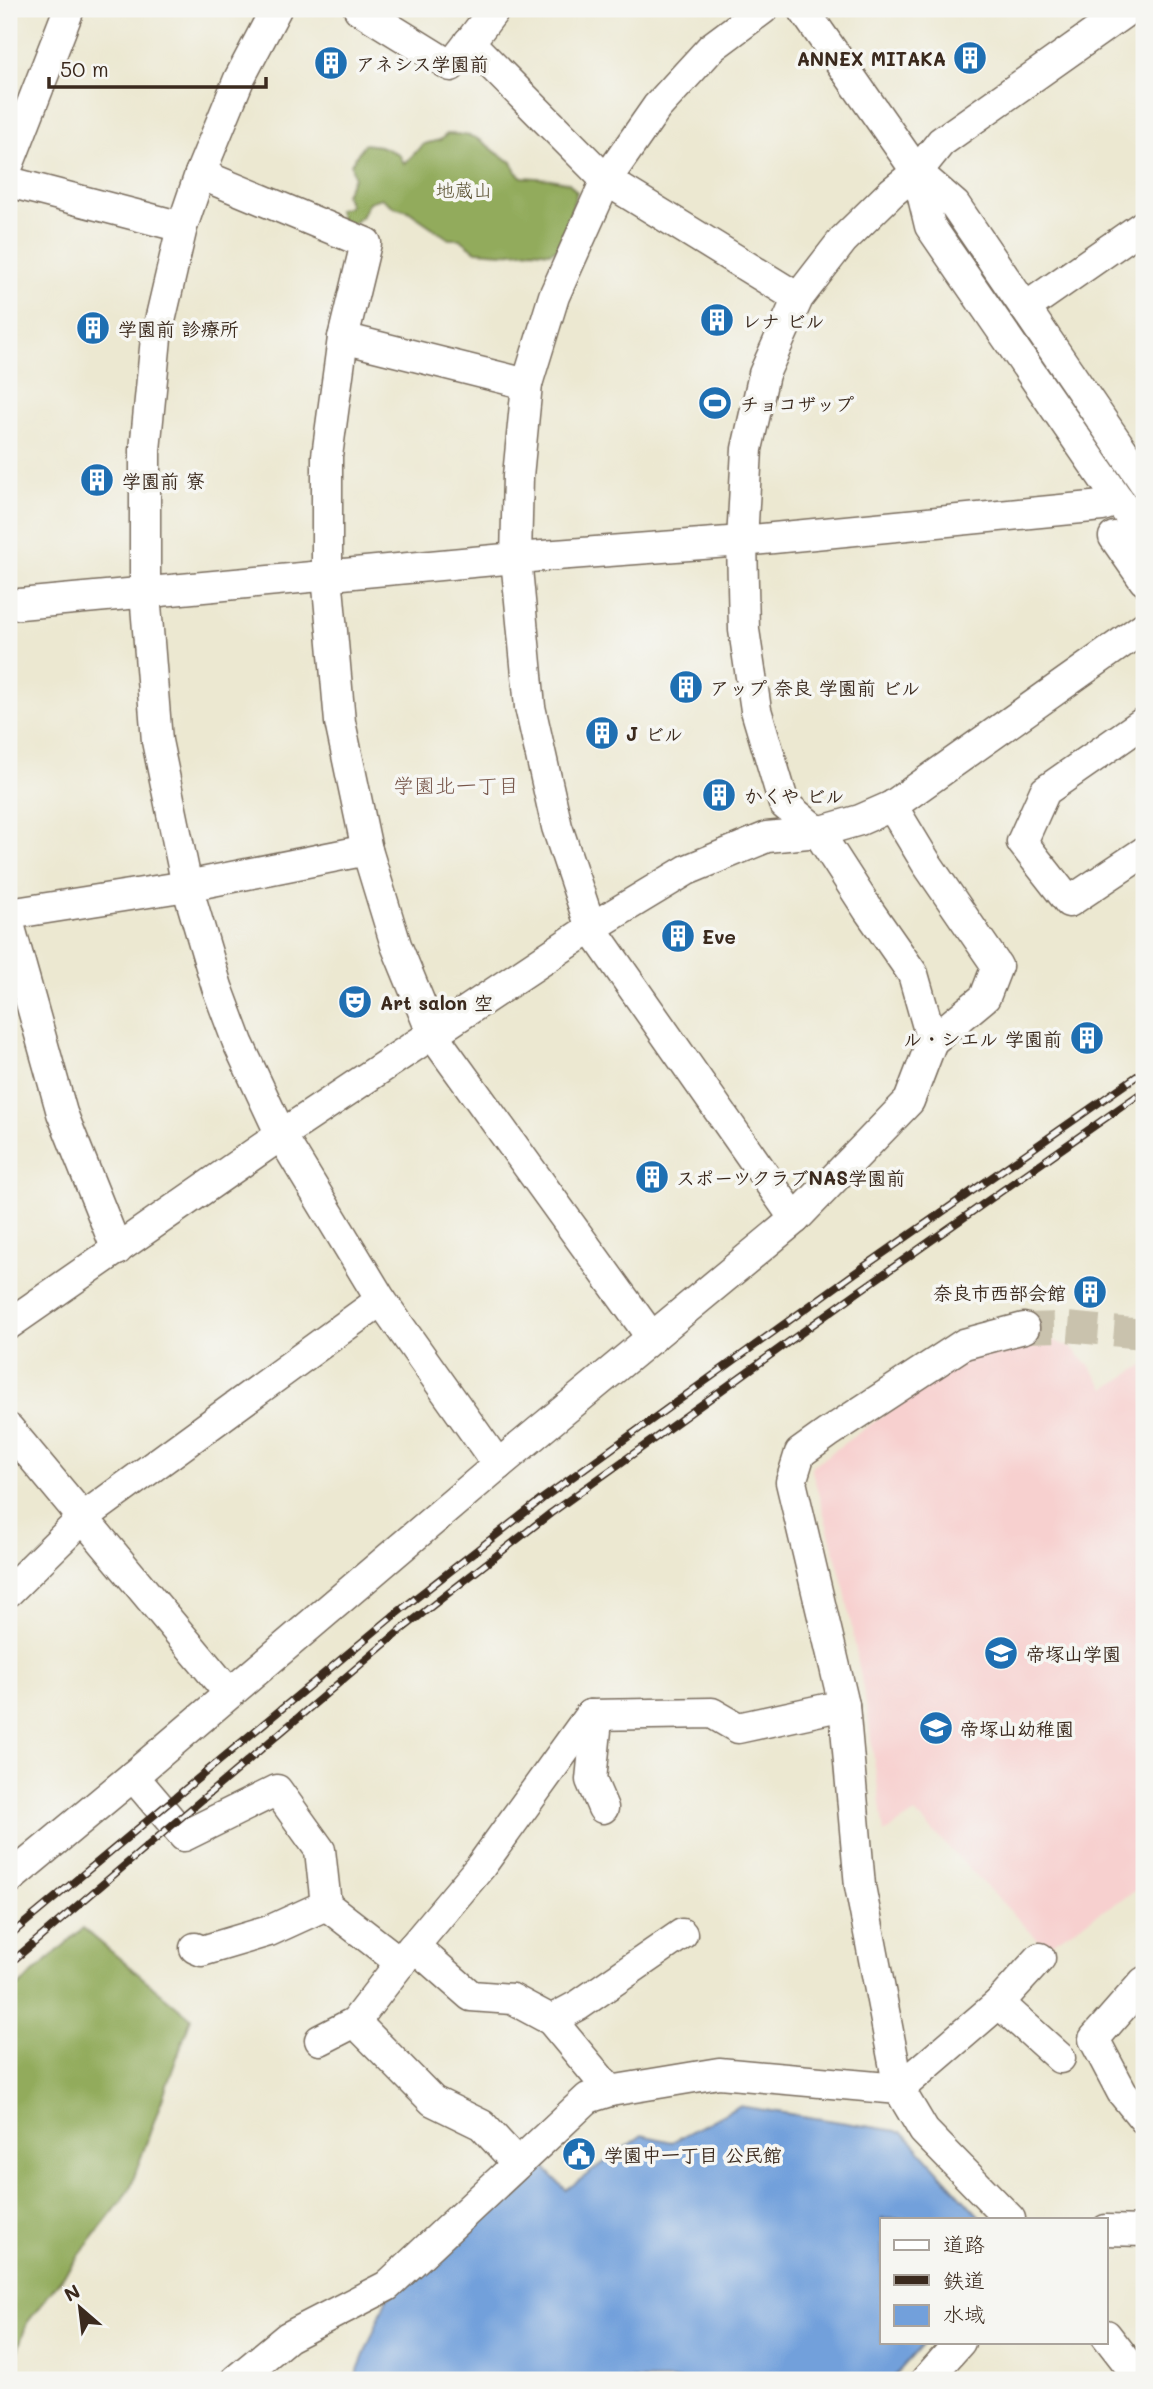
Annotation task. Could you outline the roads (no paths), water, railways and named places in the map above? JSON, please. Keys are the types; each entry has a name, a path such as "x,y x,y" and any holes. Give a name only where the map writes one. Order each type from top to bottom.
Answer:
{"street":[{"path":"9,163 69,9"},
{"path":"276,9 239,79 200,174 182,227 156,338 145,450 145,593 157,741 187,886 217,987 238,1043 281,1135 381,1300 498,1465"},
{"path":"359,9 452,66 495,9"},
{"path":"763,9 712,47 657,107 606,180 554,296 527,384 518,476 516,558 530,707 557,827 591,928 795,1219"},
{"path":"803,9 917,172 956,205 1144,482"},
{"path":"932,1041 913,974 818,832 784,804 756,710 744,630 742,541 747,449 764,374 798,298 843,240 892,192 917,172 942,142 1129,9"},
{"path":"469,42 606,180 798,298"},
{"path":"917,172 930,226 1144,537"},
{"path":"200,174 366,243 343,338 327,456 327,575 340,722 367,850 396,945 433,1035 652,1338"},
{"path":"9,182 182,227"},
{"path":"1025,308 1144,225"},
{"path":"708,543 727,518 730,443 740,395 776,303 766,278"},
{"path":"343,338 527,384"},
{"path":"9,605 516,558 742,541 1102,506 1119,500"},
{"path":"1114,537 1143,575"},
{"path":"9,1324 281,1135 591,928 687,870 766,837 818,832 860,820 892,806 1144,627"},
{"path":"1144,722 1045,791 1022,842 1069,902 1144,852"},
{"path":"9,1879 498,1465 795,1219 909,1101 932,1041 985,997 996,965 927,864 892,806"},
{"path":"9,915 187,886 367,850"},
{"path":"9,924 62,1113 117,1251"},
{"path":"9,1591 83,1517 381,1300"},
{"path":"1009,2218 924,2131 899,2089 860,1886 844,1705 791,1482 800,1453 828,1433 964,1344 1024,1328"},
{"path":"9,1429 229,1693"},
{"path":"590,1715 712,1713 738,1728 844,1705"},
{"path":"590,1715 596,1730 591,1780 603,1808"},
{"path":"320,2040 355,2022 481,1866 590,1715"},
{"path":"133,1776 184,1836 277,1790 320,1850 326,1905"},
{"path":"326,1905 471,1996 512,1999 551,2020 610,2091"},
{"path":"195,1948 202,1951 269,1931 326,1905"},
{"path":"243,1959 269,1931"},
{"path":"551,2020 579,2005 682,1934"},
{"path":"236,2380 288,2337 387,2286 588,2098 610,2091 719,2073 899,2089 999,2003 1040,1958"},
{"path":"1144,1982 1094,2039 1122,2092 1144,2119"},
{"path":"999,2003 1060,2058"},
{"path":"355,2022 433,2101 482,2124 517,2163"},
{"path":"1108,2230 1144,2231"},
{"path":"1108,2338 1141,2380"},
{"path":"926,2380 958,2344"}],"water":[{"path":"739,2106 903,2132 981,2218 880,2218 880,2344 923,2344 891,2380 354,2380 387,2298 537,2160 566,2190 642,2135 672,2142"}],"tunnel":[{"path":"1024,1328 1066,1327 1144,1334"}],"railway":[{"path":"9,1936 393,1616 542,1499 855,1273 1144,1071"},
{"path":"9,1964 401,1630 551,1513 1144,1091"}],"place":[{"name":"ANNEX MITAKA","path":"970,58"},
{"name":"アネシス学園前","path":"331,63"},
{"name":"レナ ビル","path":"717,320"},
{"name":"学園前 診療所","path":"93,328"},
{"name":"チョコザップ","path":"715,403"},
{"name":"学園前 寮","path":"97,480"},
{"name":"アップ 奈良 学園前 ビル","path":"686,687"},
{"name":"J ビル","path":"602,733"},
{"name":"かくや ビル","path":"719,795"},
{"name":"Eve","path":"678,936"},
{"name":"Art salon 空","path":"355,1002"},
{"name":"ル・シエル 学園前","path":"1087,1038"},
{"name":"スポーツクラブNAS学園前","path":"652,1177"},
{"name":"奈良市西部会館","path":"1090,1292"},
{"name":"帝塚山学園","path":"1001,1653"},
{"name":"帝塚山幼稚園","path":"936,1728"},
{"name":"学園中一丁目 公民館","path":"579,2154"}],"district":[{"name":"学園北一丁目","path":"456,784"}],"park label":[{"name":"地蔵山","path":"464,189"}]}
